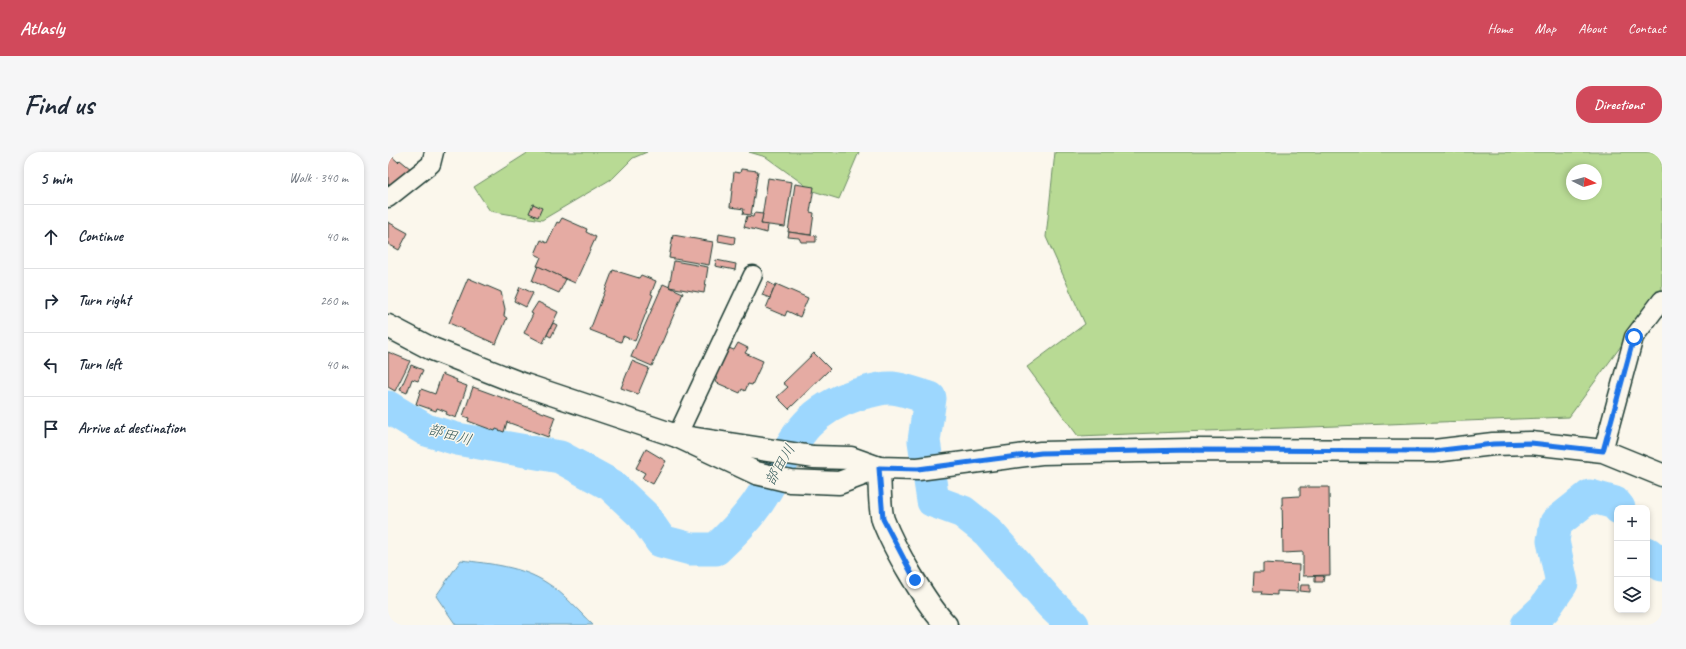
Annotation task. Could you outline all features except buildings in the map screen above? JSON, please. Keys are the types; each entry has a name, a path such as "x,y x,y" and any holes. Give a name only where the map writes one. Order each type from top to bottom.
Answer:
{"street":[{"path":"388,198 431,164 434,152"},
{"path":"677,436 753,275"},
{"path":"1603,451 1634,337 1662,300"},
{"path":"388,326 430,348 519,383 677,436 756,473 790,481 839,483 879,468"},
{"path":"677,436 813,457 851,458 879,468 918,469 1041,453 1190,450 1434,451 1493,444 1531,443 1603,451 1662,475"},
{"path":"879,468 883,519 915,580 938,616 946,625"}],"green space":[{"path":"529,152 647,152 633,158 613,178 542,220 490,211 474,187"},
{"path":"749,152 859,152 839,199 813,191 766,157"},
{"path":"1055,152 1662,152 1662,290 1569,417 1078,436 1027,367 1085,324 1046,237"}],"water":[{"path":"461,560 516,569 537,577 560,592 593,625 456,625 436,596"}],"waterway":[{"name":"部田川","path":"388,407 426,430 457,439 560,457 611,485 643,515 661,541 691,549 716,549 738,528 757,504 795,439 819,414 835,403 856,395 883,388 892,388 930,398 924,441 933,501 963,512 987,531 1050,603 1073,625"},
{"name":"部田川","path":"1527,625 1544,609 1562,583 1553,541 1556,523 1590,496 1615,503 1617,505"},
{"name":"部田川","path":"1650,555 1662,565"}],"route":[{"path":"915,580 897,549 883,519 879,468 918,469 1041,453 1190,450 1434,451 1493,444 1531,443 1603,451 1634,337"}]}
